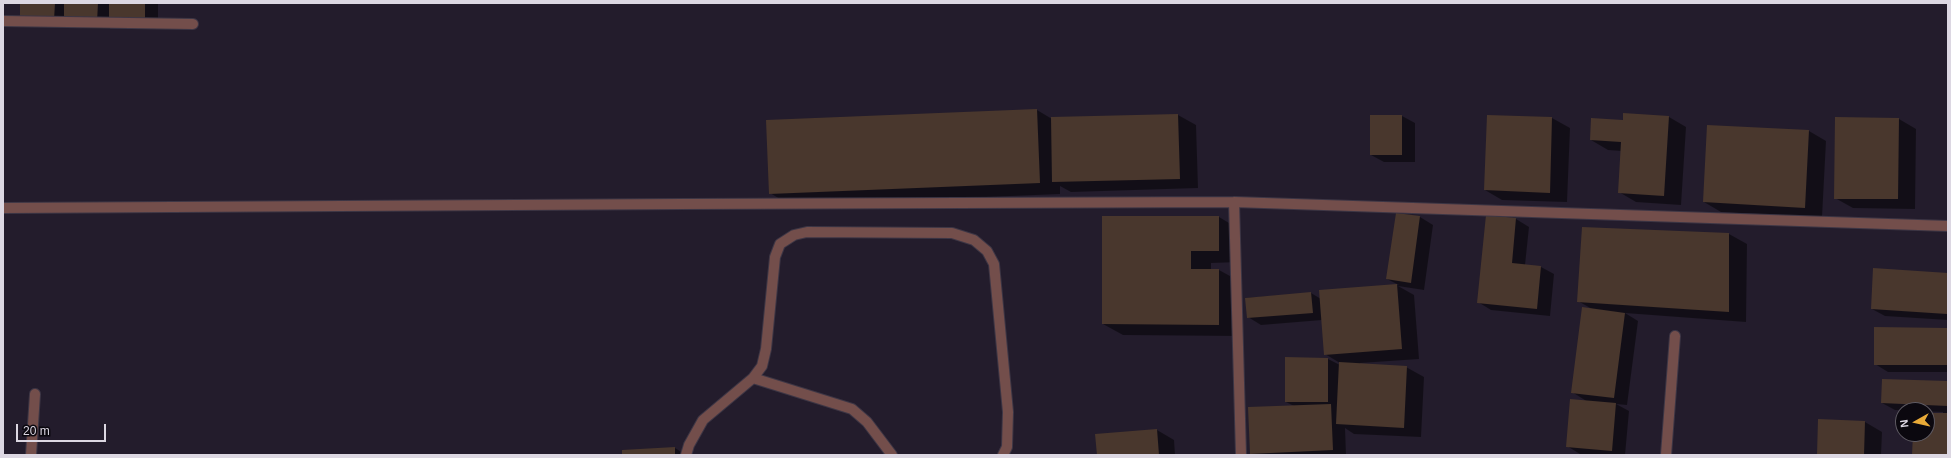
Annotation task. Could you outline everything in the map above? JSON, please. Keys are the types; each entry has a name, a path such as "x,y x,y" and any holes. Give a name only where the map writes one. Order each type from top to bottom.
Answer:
{"street":[{"path":"3,20 193,24"},
{"path":"3,208 1234,202 1948,226"},
{"path":"1234,202 1241,455"},
{"path":"686,455 689,444 703,420 753,378 762,366 766,348 775,257 780,244 794,235 807,232 952,233 974,240 987,251 994,264 1008,412 1007,447 1003,455"},
{"path":"1666,455 1675,336"},
{"path":"753,378 852,409 867,422 892,455"},
{"path":"31,455 35,394"}],"building":[{"path":"20,3 55,3 54,20 20,19"},
{"path":"64,3 98,3 97,22 64,21"},
{"path":"109,3 145,3 145,21 109,20"},
{"path":"1037,109 1040,183 769,194 766,120"},
{"path":"1623,113 1669,116 1664,196 1618,193 1621,142 1590,140 1591,118 1623,120"},
{"path":"1178,114 1180,179 1052,182 1051,117"},
{"path":"1370,115 1402,115 1402,155 1370,155"},
{"path":"1487,115 1552,117 1550,193 1484,190"},
{"path":"1835,117 1899,118 1898,199 1834,199"},
{"path":"1707,125 1809,130 1805,208 1703,202"},
{"path":"1396,213 1420,216 1411,283 1386,279"},
{"path":"1486,215 1516,218 1512,263 1541,266 1537,309 1477,303"},
{"path":"1102,216 1219,216 1219,251 1191,251 1191,269 1219,269 1219,325 1102,324"},
{"path":"1582,227 1729,233 1729,312 1577,302"},
{"path":"1873,268 1948,273 1947,314 1871,309"},
{"path":"1397,284 1402,349 1324,355 1319,290"},
{"path":"1311,292 1313,313 1247,318 1245,298"},
{"path":"1582,307 1625,313 1614,398 1571,393"},
{"path":"1874,327 1948,328 1948,365 1874,365"},
{"path":"1285,357 1328,358 1328,402 1285,402"},
{"path":"1339,362 1407,366 1404,428 1336,424"},
{"path":"1882,379 1948,381 1948,406 1935,405 1935,402 1881,403"},
{"path":"1570,399 1616,403 1612,451 1566,447"},
{"path":"1331,404 1333,450 1250,454 1248,407"},
{"path":"1935,413 1948,413 1948,455 1912,455 1913,442 1935,442"},
{"path":"1818,419 1865,421 1864,455 1817,455"},
{"path":"1157,429 1159,455 1097,455 1095,434"},
{"path":"675,447 675,455 622,455 622,450"}]}
